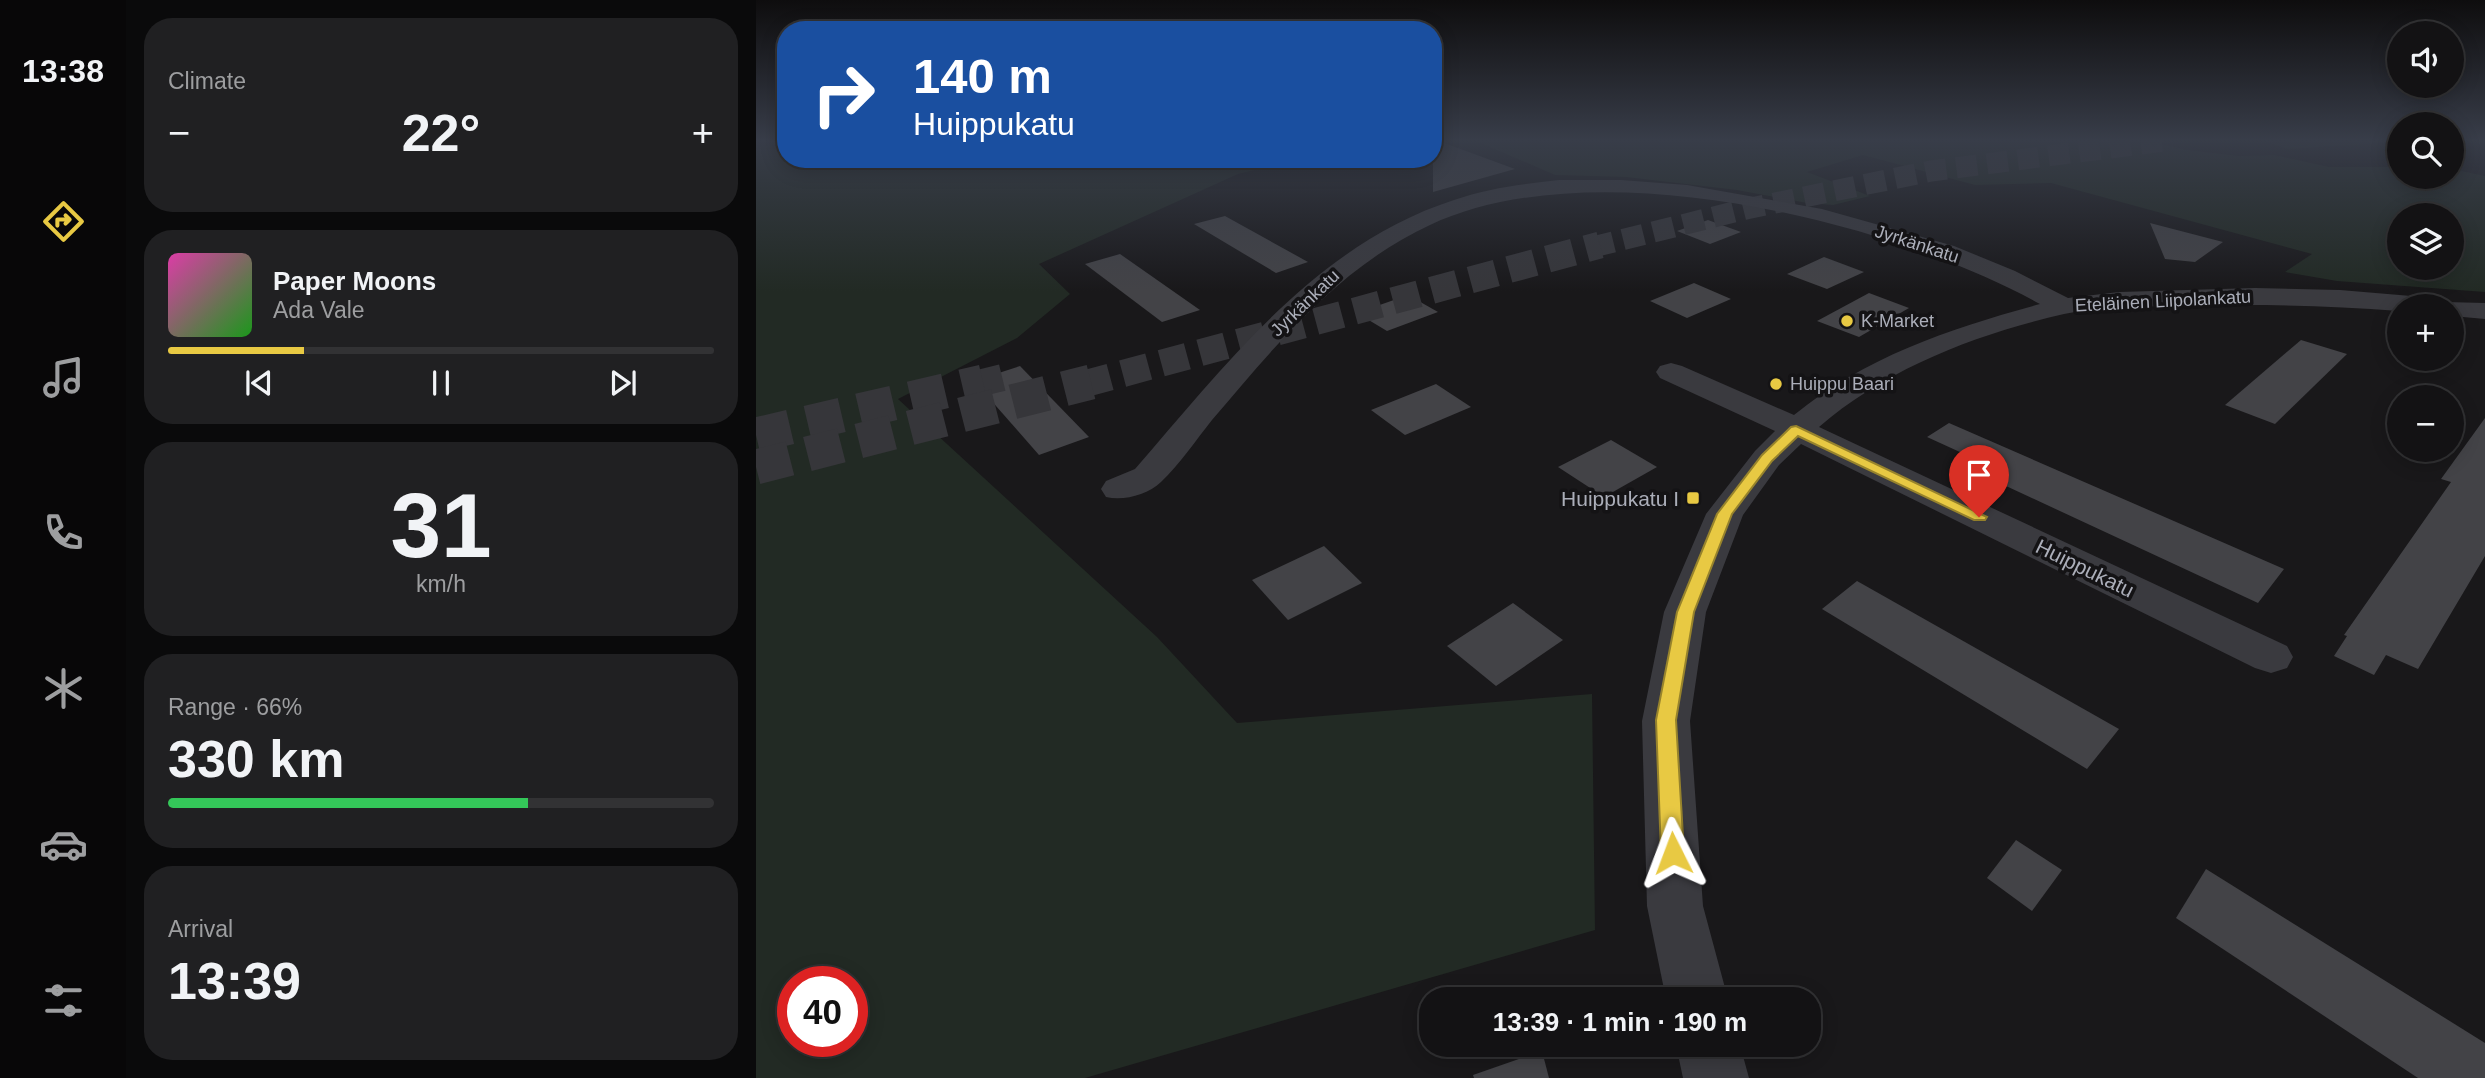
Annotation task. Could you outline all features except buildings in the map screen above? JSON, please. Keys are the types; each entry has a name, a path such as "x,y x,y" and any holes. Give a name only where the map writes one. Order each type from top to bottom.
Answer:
{"street":[{"name":"Jyrkänkatu","path":"1119,489 1147,476 1288,318 1317,288 1346,264 1425,218 1462,204 1526,190"},
{"name":"Jyrkänkatu","path":"1657,190 1710,196 1838,220 1952,254 1999,272 2064,306"},
{"name":"Eteläinen Liipolankatu","path":"1694,987 1675,906 1666,720 1685,612 1725,514 1767,458 1828,403 1866,379 1913,355 1977,330 2064,306 2131,300 2255,296 2387,302"},
{"path":"2464,309 2485,311"},
{"name":"Huippukatu","path":"1671,372 2271,657"},
{"path":"1711,1057 1716,1078"}],"shaded area":[{"path":"756,190 1202,190 1039,264 1070,294 1017,338 898,399 1157,637 1237,723 1592,694 1595,930 1085,1078 756,1078"},
{"path":"1739,190 1855,190 1870,196 1833,205"},
{"path":"2078,190 2485,190 2485,292 2337,281 2285,272 2312,254"}],"tunnel":[{"path":"1593,247 1746,209 1837,190"},
{"path":"1084,384 1600,245"},
{"path":"976,384 1013,375"},
{"path":"756,435 983,382"},
{"path":"756,467 1091,382"}],"place":[{"name":"K-Market","path":"1847,321"},
{"name":"Huippu Baari","path":"1776,384"},
{"name":"Huippukatu I","path":"1693,498"}],"route":[{"path":"1673,853 1666,720 1685,612 1725,514 1767,458 1796,430 1979,517"}]}
